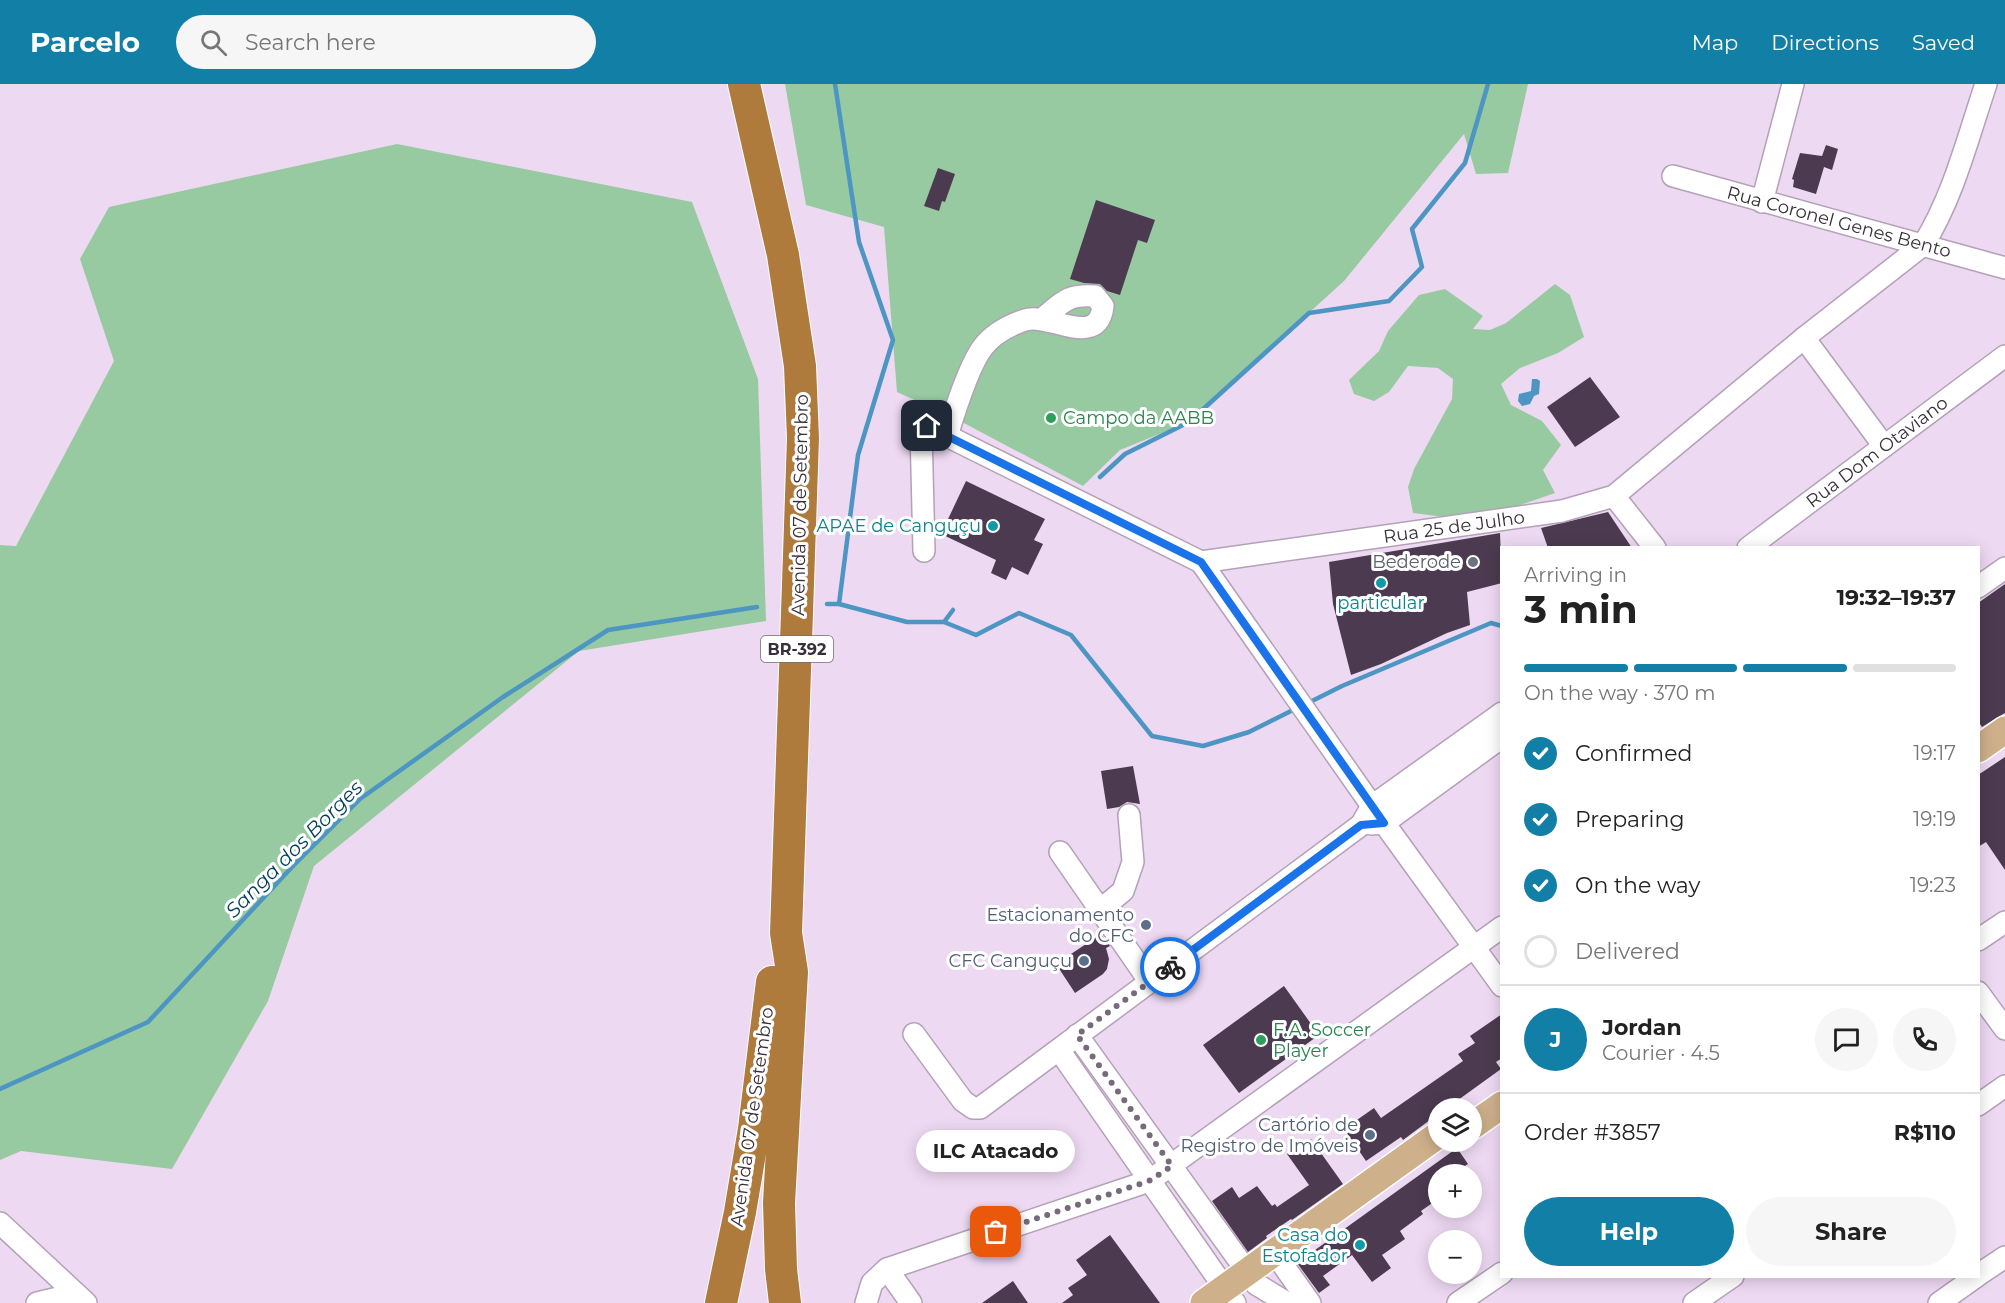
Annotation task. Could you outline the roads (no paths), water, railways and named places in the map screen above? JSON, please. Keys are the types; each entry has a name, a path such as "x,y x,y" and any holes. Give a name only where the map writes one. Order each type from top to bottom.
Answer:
{"highway":[{"name":"Avenida 07 de Setembro","path":"744,84 783,255 800,366 803,438 786,933 792,972 779,1203 781,1269 785,1303"},
{"name":"Avenida 07 de Setembro","path":"721,1303 752,1141 773,972 786,933"}],"main road":[{"path":"1980,748 2005,730"},
{"path":"1980,764 2005,747"},
{"path":"1482,1104 1500,1091"},
{"path":"1482,1119 1500,1106"},
{"path":"1225,1300 1428,1143"},
{"path":"1252,1278 1283,1265 1437,1152"}],"street":[{"path":"1762,202 1793,84"},
{"path":"1923,245 1936,225 1944,205 1986,84"},
{"name":"Rua Coronel Genes Bento","path":"1673,176 2005,268"},
{"name":"Rua 25 de Julho","path":"1201,562 1562,512 1614,496 1804,338 1923,245"},
{"path":"950,427 968,377 983,347 1009,327 1028,319 1041,320"},
{"path":"1804,338 1884,446"},
{"name":"Rua Dom Otaviano","path":"1751,546 2005,356"},
{"path":"924,551 921,429 927,426 950,427 1201,562 1384,823 1500,983"},
{"path":"1614,496 1652,546"},
{"path":"1980,586 2005,568"},
{"path":"914,1034 963,1101 973,1108 980,1108 1361,825 1372,806 1500,714"},
{"path":"1361,825 1384,823 1500,738"},
{"path":"1100,910 1123,891 1133,862 1129,815"},
{"path":"1060,852 1150,982"},
{"path":"1980,939 2005,922"},
{"path":"866,1302 872,1283 887,1269 1149,1181 1500,928"},
{"path":"1980,995 2005,1029"},
{"path":"1077,1035 1252,1278 1287,1303"},
{"path":"1059,1050 1149,1181 1225,1300"},
{"path":"1980,1104 2005,1086"},
{"path":"0,1223 81,1298"},
{"path":"1980,1275 2005,1257"},
{"path":"1283,1265 1310,1303"},
{"path":"887,1269 911,1303"},
{"path":"1458,1303 1500,1274"},
{"path":"1939,1303 1975,1278"},
{"path":"1694,1303 1722,1286"},
{"path":"37,1303 81,1298"}],"water":[{"path":"1532,379 1540,381 1539,394 1534,396 1530,404 1522,406 1518,401 1519,394 1531,391"}],"waterway":[{"name":"Sanga dos Borges","path":"827,604 839,604 858,455 893,340 859,242 835,84"},
{"path":"1100,477 1125,454 1189,422 1309,313 1389,301 1422,267 1412,229 1465,163 1488,84"},
{"path":"839,604 907,622 944,622 953,610"},
{"name":"Sanga dos Borges","path":"0,1089 148,1022 292,867 360,799 503,697 608,630 757,607"},
{"path":"944,622 976,635 1019,613 1071,635 1152,736 1203,746 1249,732 1295,709"},
{"path":"1308,703 1342,686 1491,623 1500,625"}],"place":[{"name":"Campo da AABB","path":"1051,418"},
{"name":"APAE de Canguçu","path":"993,526"},
{"name":"Bederode","path":"1473,562"},
{"name":"particular","path":"1381,583"},
{"name":"Estacionamento do CFC","path":"1146,925"},
{"name":"CFC Canguçu","path":"1084,961"},
{"name":"F.A. Soccer Player","path":"1261,1040"},
{"name":"Cartório de Registro de Imóveis","path":"1370,1135"},
{"name":"ILC Atacado","path":"996,1232"},
{"name":"Casa do Estofador","path":"1360,1245"}]}
